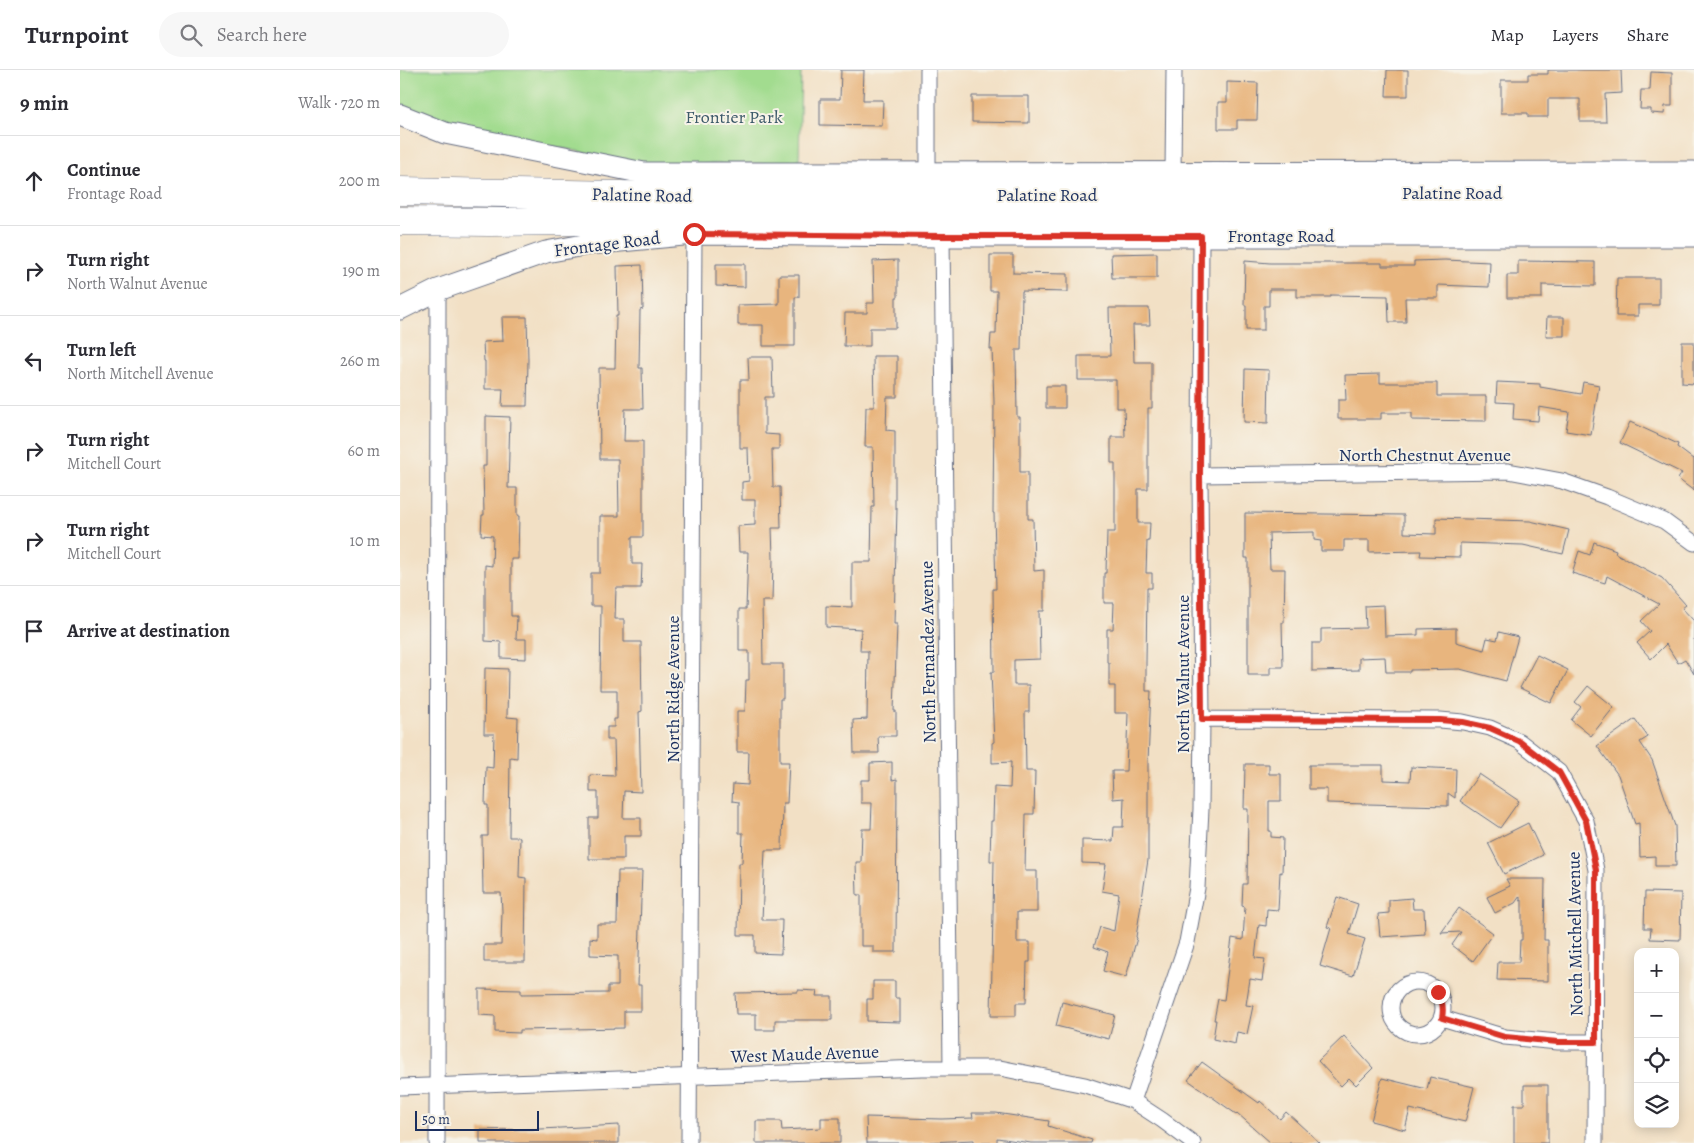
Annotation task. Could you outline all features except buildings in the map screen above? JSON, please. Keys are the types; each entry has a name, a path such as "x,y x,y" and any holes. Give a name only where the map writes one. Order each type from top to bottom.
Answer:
{"highway":[{"name":"Palatine Road","path":"400,191 672,196 1694,192"},
{"name":"Palatine Road","path":"400,220 490,222 1174,215 1694,217"}],"street":[{"path":"928,70 928,172"},
{"path":"1173,173 1174,70"},
{"path":"400,115 445,133 644,173 1694,172"},
{"name":"Frontage Road","path":"400,309 438,290 546,252 589,244 694,234 942,236 1694,236"},
{"name":"North Ridge Avenue","path":"689,1143 694,234"},
{"name":"North Fernandez Avenue","path":"942,236 951,1068"},
{"name":"North Walnut Avenue","path":"1133,1102 1187,942 1197,888 1202,719 1201,236"},
{"path":"438,290 438,1143"},
{"name":"North Chestnut Avenue","path":"1200,475 1508,471 1562,481 1607,497 1664,521 1694,543"},
{"name":"North Mitchell Avenue","path":"1202,719 1430,720 1463,722 1490,728 1519,741 1559,772 1586,821 1596,870 1595,1143"},
{"path":"1442,1018 1505,1037 1558,1042 1596,1042"},
{"name":"West Maude Avenue","path":"400,1087 689,1076 1000,1068 1084,1085 1133,1102 1193,1143"}],"green space":[{"name":"Frontier Park","path":"400,70 801,70 799,163 648,165 453,127 400,106"}],"route":[{"path":"694,234 1201,236 1202,719 1440,720 1463,722 1490,728 1519,741 1559,772 1586,821 1593,846 1596,870 1596,1042 1558,1042 1505,1037 1442,1018 1444,1009 1438,992"}]}
